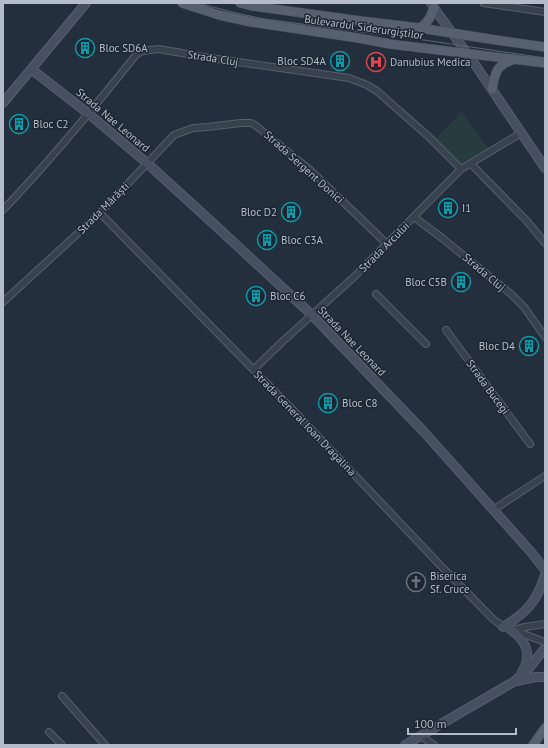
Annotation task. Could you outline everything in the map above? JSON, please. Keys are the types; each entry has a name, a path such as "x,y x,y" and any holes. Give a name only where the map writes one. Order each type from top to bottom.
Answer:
{"main road":[{"name":"Bulevardul Siderurgiștilor","path":"182,3 251,22 390,44 545,63"},
{"name":"Bulevardul Siderurgiștilor","path":"240,3 361,22 420,28 545,48"},
{"path":"420,28 431,16 432,5"},
{"path":"492,89 498,68 504,63 514,59"},
{"path":"533,745 545,728"}],"street":[{"path":"3,103 86,3"},
{"path":"484,3 545,12"},
{"path":"432,5 492,89 545,168"},
{"name":"Strada Cluj","path":"3,210 89,114 136,56 142,51 159,49 349,78 367,85 377,91 419,127 461,169"},
{"name":"Strada Nae Leonard","path":"31,69 89,114 147,163 312,315 425,433 531,552 545,570"},
{"name":"Strada Sergent Donici","path":"207,127 240,123 251,123 255,125 309,169 387,244"},
{"name":"Strada Mărăști","path":"3,302 100,213 174,134 192,128 207,127"},
{"name":"Strada Arcului","path":"254,369 355,276 461,169 521,133"},
{"path":"471,164 526,220 545,243"},
{"name":"Strada General Ioan Dragalina","path":"100,213 183,299 254,369 493,619 503,627 545,642"},
{"name":"Strada Cluj","path":"414,217 510,294 524,307 545,337"},
{"path":"376,294 426,344"},
{"name":"Strada Bucegi","path":"446,330 530,444"},
{"path":"493,510 545,476"},
{"path":"503,627 527,610 542,586 545,575"},
{"path":"512,630 545,624"},
{"path":"512,630 521,638 527,650 525,667 515,681"},
{"path":"405,745 515,681 533,663 545,648"},
{"path":"515,681 545,677"},
{"path":"62,696 105,745"},
{"path":"49,732 62,745"},
{"path":"421,736 434,745"}],"green space":[{"path":"461,112 488,148 461,164 436,139"}],"tram line":[{"path":"198,3 264,19 545,58"},
{"path":"532,745 545,726"}],"place":[{"name":"Bloc SD6A","path":"85,48"},
{"name":"Bloc SD4A","path":"340,61"},
{"name":"Danubius Medica","path":"376,62"},
{"name":"Bloc C2","path":"19,124"},
{"name":"I1","path":"448,208"},
{"name":"Bloc D2","path":"291,212"},
{"name":"Bloc C3A","path":"267,240"},
{"name":"Bloc C5B","path":"461,282"},
{"name":"Bloc C6","path":"256,296"},
{"name":"Bloc D4","path":"529,346"},
{"name":"Bloc C8","path":"328,403"},
{"name":"Biserica Sf. Cruce","path":"416,582"}]}
